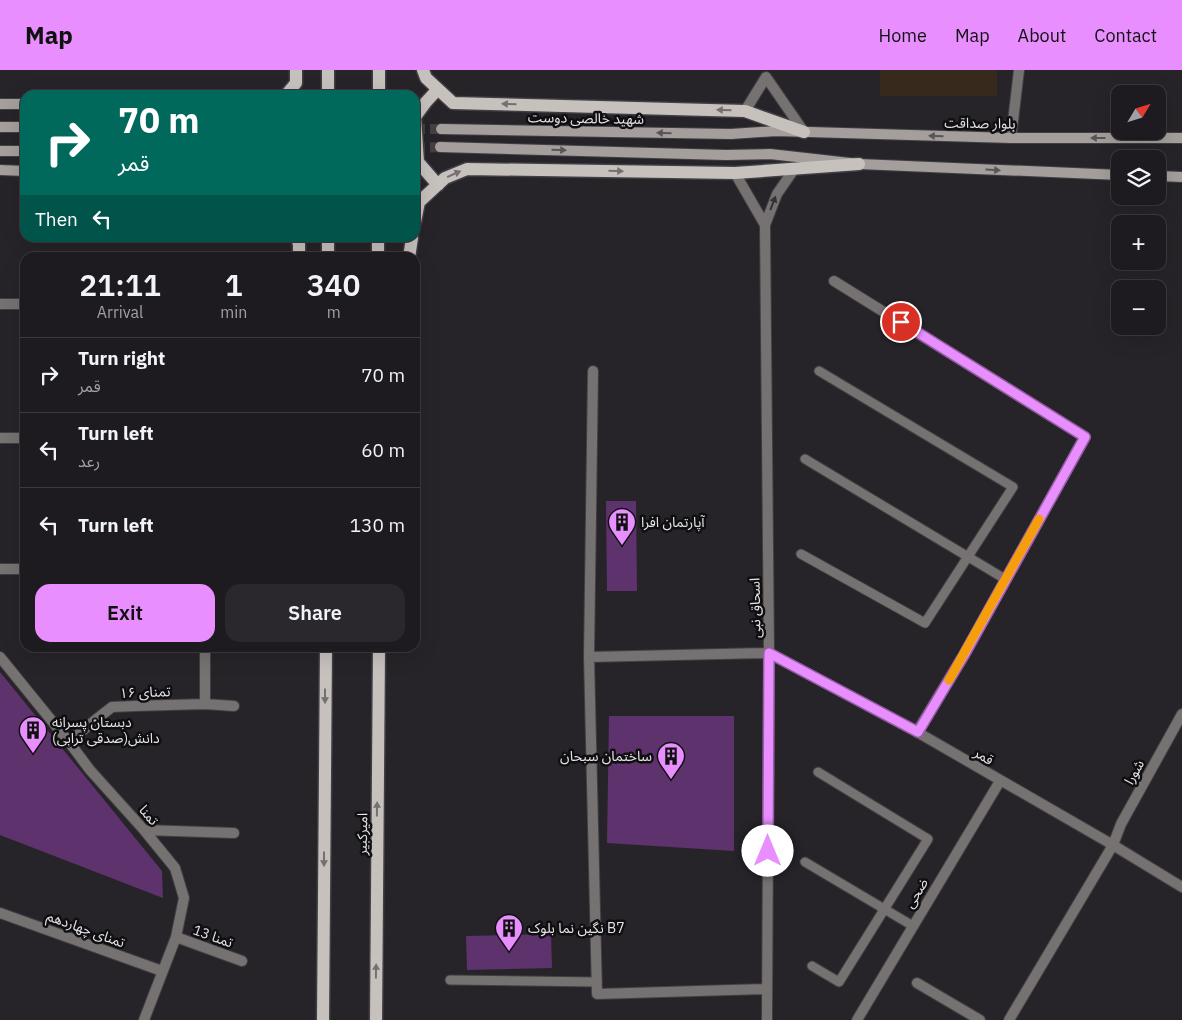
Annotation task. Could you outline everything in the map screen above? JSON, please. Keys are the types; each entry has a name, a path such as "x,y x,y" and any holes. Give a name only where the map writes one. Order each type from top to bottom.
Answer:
{"main road":[{"path":"290,90 296,83 296,70"},
{"path":"328,70 328,90"},
{"path":"379,70 379,90"},
{"path":"423,70 426,78 454,103 746,111 804,132"},
{"path":"420,111 438,89"},
{"path":"420,164 438,185"},
{"path":"420,200 445,178 467,168 735,173 859,164"},
{"path":"323,1020 326,652"},
{"name":"امیرکبیر","path":"376,1020 379,652"}],"street":[{"path":"1011,138 1019,70"},
{"path":"746,111 767,74 804,132"},
{"path":"0,104 20,104"},
{"path":"0,126 20,127"},
{"name":"شهید خالصی دوست","path":"440,129 730,134 776,131"},
{"name":"بلوار صداقت","path":"776,131 1011,138 1182,138"},
{"path":"440,147 726,155 770,154 859,164 1111,175"},
{"path":"0,151 20,151"},
{"path":"765,225 777,194 795,168"},
{"path":"0,170 20,171"},
{"path":"735,173 765,225"},
{"path":"1166,176 1182,177"},
{"name":"اسحاق نبی","path":"765,225 769,653 767,1020"},
{"path":"834,280 1085,437 964,655 918,732"},
{"path":"0,304 20,304"},
{"path":"593,371 589,657 597,994 767,989"},
{"path":"0,438 20,438"},
{"path":"0,569 20,569"},
{"path":"205,652 205,704"},
{"path":"589,657 769,653"},
{"name":"قمر","path":"769,653 918,732 1182,887"},
{"name":"تمنا","path":"0,657 90,770 175,868 184,898 176,937 144,1020"},
{"name":"تمنای ۱۶","path":"69,742 112,708 205,704 234,706"},
{"name":"شورا","path":"1009,1020 1113,845 1121,824 1182,714"},
{"name":"ضحی","path":"857,1020 1000,781"},
{"path":"144,830 234,833"},
{"name":"تمنای چهاردهم","path":"0,913 162,972"},
{"name":"تمنا 13","path":"176,937 242,961"},
{"path":"917,983 980,1020"}],"lane":[{"path":"801,554 926,624 1013,487 819,371"},
{"path":"805,459 1006,579"},
{"path":"812,966 839,982 928,839 818,772"},
{"path":"805,862 913,926"},
{"path":"450,980 597,982"}],"shaded area":[{"path":"880,70 997,70 997,96 880,96"}],"building":[{"name":"آپارتمان افرا","path":"606,501 636,501 637,591 607,591"},
{"name":"دبستان پسرانه دانش(صدقی ترابی)","path":"0,672 162,871 163,898 0,835"},
{"name":"ساختمان سبحان","path":"609,716 734,716 734,851 607,843"},
{"name":"نگین نما بلوک B7","path":"551,934 552,968 467,970 466,936"}],"tunnel":[{"path":"420,129 441,129"},
{"path":"420,148 440,147"}],"slow traffic":[{"path":"949,680 1039,519"}],"place":[{"name":"آپارتمان افرا","path":"622,546"},
{"name":"دبستان پسرانه دانش(صدقی ترابی)","path":"33,754"},
{"name":"ساختمان سبحان","path":"671,780"},
{"name":"نگین نما بلوک B7","path":"509,952"}],"route":[{"path":"768,851 769,653 918,732 964,655 1085,437 901,322"}]}
